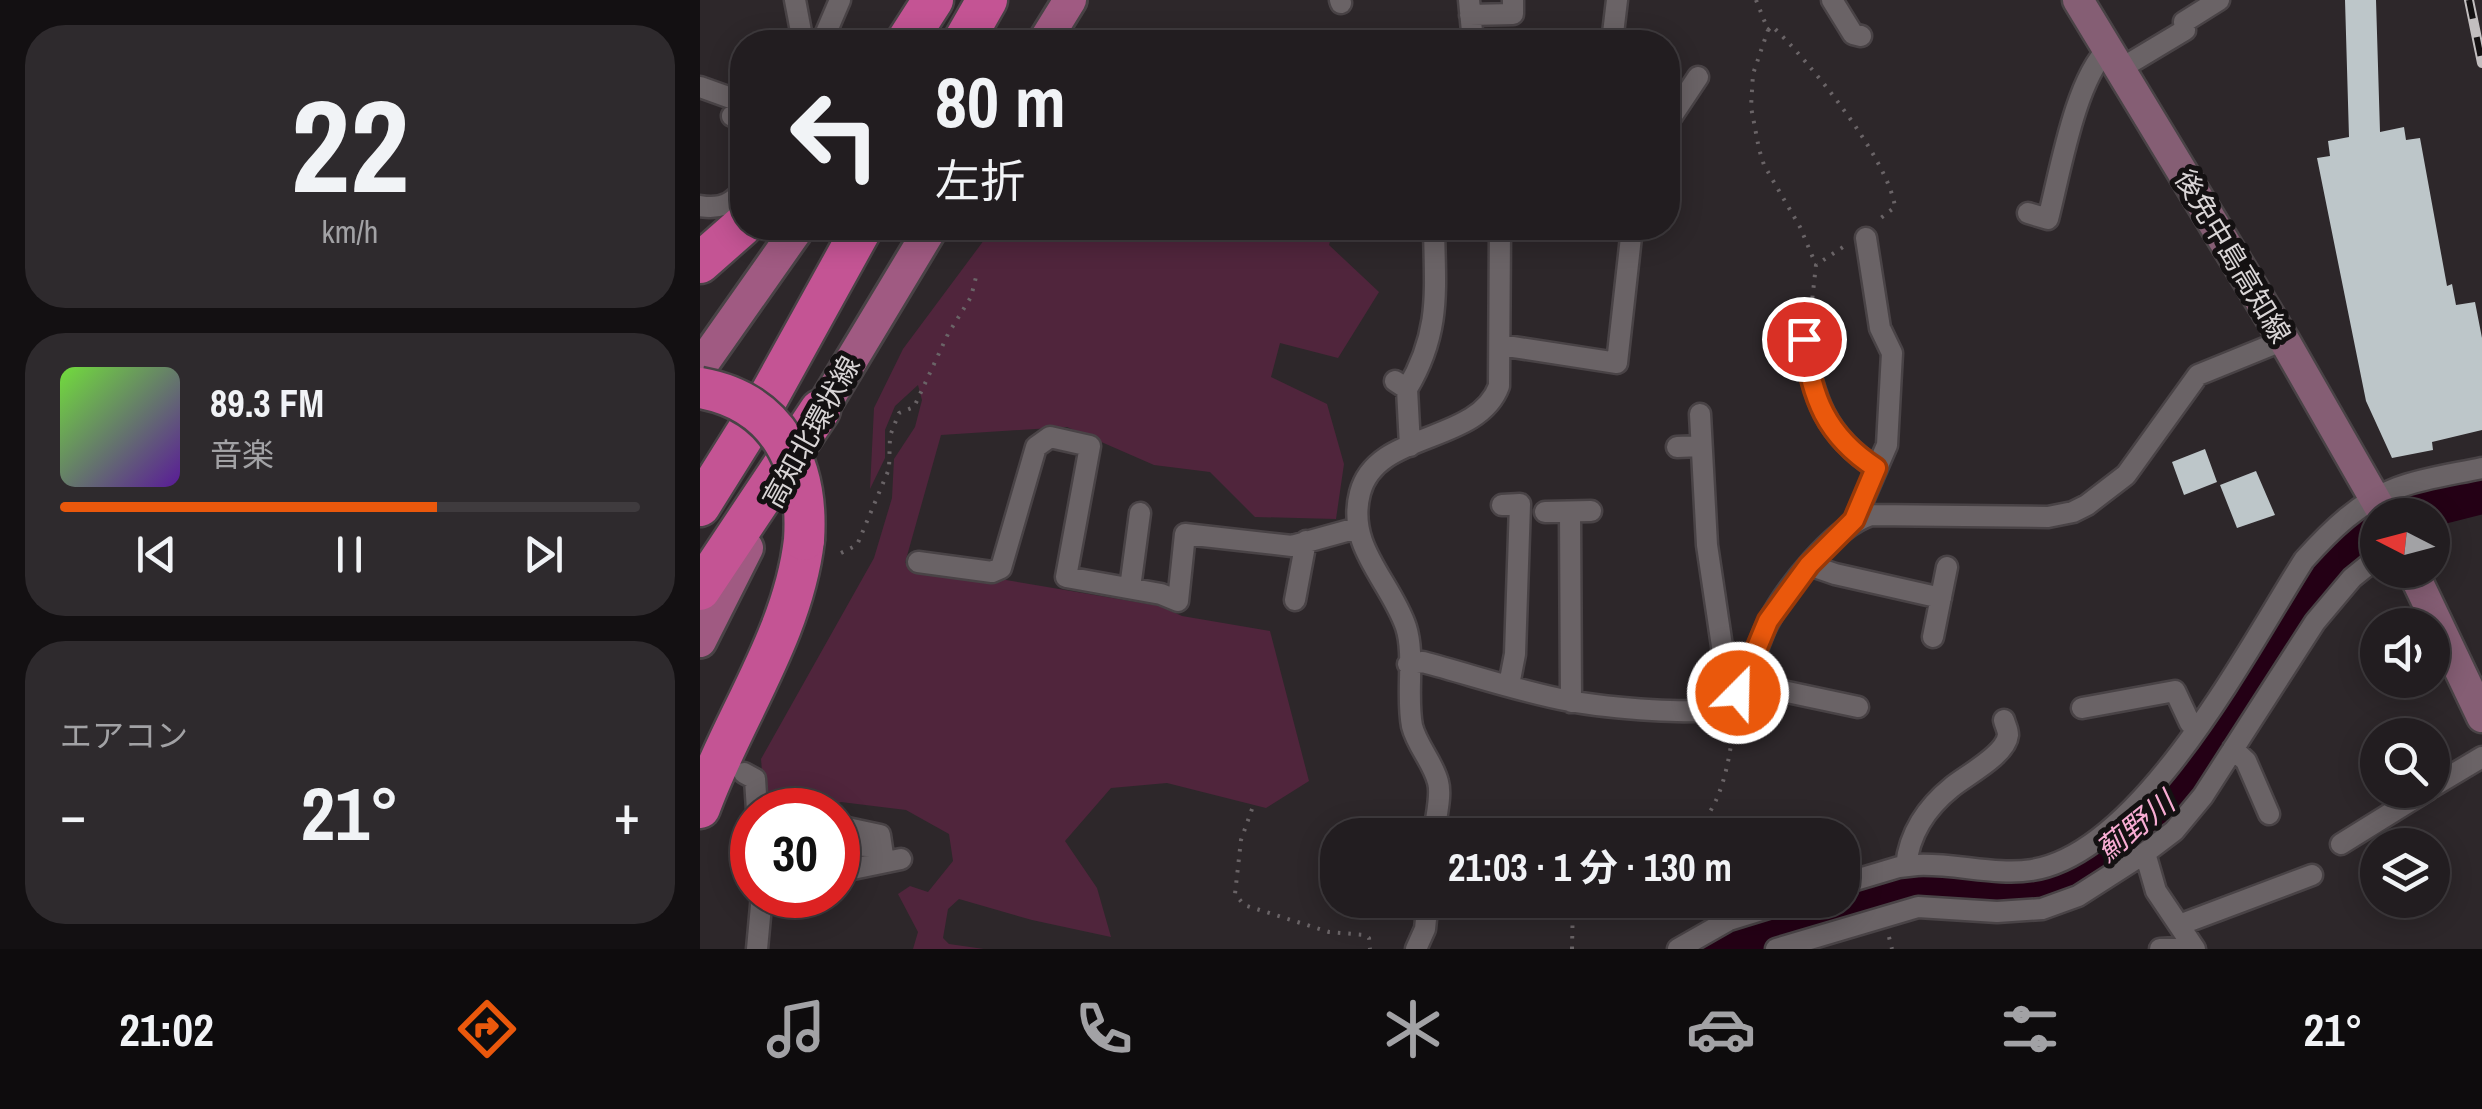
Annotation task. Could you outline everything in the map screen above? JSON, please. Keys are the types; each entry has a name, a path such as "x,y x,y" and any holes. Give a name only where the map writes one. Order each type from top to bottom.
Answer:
{"highway":[{"path":"914,30 933,0"},
{"path":"700,263 730,237"},
{"path":"700,455 839,240"},
{"path":"700,506 769,396 855,240"},
{"path":"700,808 783,624 801,568 822,547 786,444 758,412 702,374"},
{"path":"700,590 820,410"}],"main road":[{"path":"923,30 941,0"},
{"path":"1051,30 1070,0"},
{"name":"後免中島高知線","path":"2078,0 2284,340 2374,498"},
{"path":"702,374 790,240"},
{"name":"高知北環状線","path":"700,641 820,410 924,240"},
{"path":"2421,588 2482,718"}],"street":[{"path":"796,0 801,30"},
{"path":"827,30 840,0"},
{"path":"1469,8 1512,14 1513,0"},
{"path":"1613,30 1617,0"},
{"path":"1832,0 1853,34 1860,36"},
{"path":"2028,214 2048,218 2084,84 2097,60 2114,59 2185,30 2184,22 2218,0"},
{"path":"1680,104 1698,77"},
{"path":"700,87 730,107"},
{"path":"700,206 730,202"},
{"path":"1408,664 1423,662 1571,702 1700,713 1726,707 1734,698 1768,621 1809,565 1854,520 1886,445 1892,354 1880,328 1866,234"},
{"path":"1410,446 1401,385 1425,359 1436,310 1434,240"},
{"path":"1435,818 1438,782 1412,726 1406,628 1375,574 1358,528 1360,493 1368,473 1388,457 1474,419 1493,403 1500,386 1500,240"},
{"path":"1500,345 1617,363 1631,240"},
{"path":"1804,339 1797,363 1827,422 1841,443 1876,468"},
{"path":"1854,520 1871,515 2048,516 2072,512 2126,475 2198,375 2284,340"},
{"path":"1700,414 1707,545 1727,680 1734,698"},
{"path":"918,562 992,572 1001,568 1036,447 1050,437 1090,446 1066,577 1178,601 1185,534 1292,546 1358,528"},
{"path":"1677,447 1701,446"},
{"path":"2387,498 2397,487 2482,468"},
{"path":"1502,505 1520,504 1516,654 1508,685"},
{"path":"1545,512 1580,511 1571,702"},
{"path":"1130,588 1140,513"},
{"path":"1860,878 1906,866 1941,864 2031,870 2056,862 2097,838 2136,805 2180,756 2304,560 2337,524 2360,514"},
{"path":"1295,600 1306,542"},
{"path":"1809,565 1941,598"},
{"path":"1933,637 1947,567"},
{"path":"1776,949 1918,907 1997,912 2042,909 2078,896 2145,853 2174,831 2202,796 2315,622 2360,572"},
{"path":"1734,698 1759,686 1858,707"},
{"path":"2082,708 2175,690 2190,723 2198,726"},
{"path":"1906,866 1923,817 2006,741 2004,720"},
{"path":"2233,749 2246,761 2269,814"},
{"path":"2450,776 2482,758"},
{"path":"744,773 755,780 756,788"},
{"path":"2341,844 2398,808"},
{"path":"860,831 880,835 889,856"},
{"path":"860,849 889,856"},
{"path":"2145,853 2156,892 2194,948"},
{"path":"860,865 889,856"},
{"path":"1860,875 1864,877"},
{"path":"2179,925 2312,875"},
{"path":"757,949 760,918"},
{"path":"1416,949 1426,918"},
{"path":"1678,949 1736,918"},
{"path":"2160,949 2194,948"}],"path":[{"path":"1756,0 1768,30"},
{"path":"1804,339 1809,337 1816,265 1866,234 1895,207 1889,181 1805,58 1772,26 1753,74 1751,106 1764,166 1800,227 1816,265"},
{"path":"822,547 857,545 889,469 890,436 899,413 914,406 948,334 971,297 977,273"},
{"path":"1705,818 1726,777 1734,698"},
{"path":"1252,809 1241,840 1235,894 1238,900 1329,932 1364,934 1369,938 1370,949"},
{"path":"1572,918 1572,949"}],"shaded area":[{"path":"984,240 1330,240 1329,245 1379,292 1338,358 1280,343 1271,377 1327,404 1344,464 1336,519 1255,517 1210,472 1154,465 1067,427 941,435 905,563 1160,606 1182,616 1270,631 1309,781 1266,808 1167,783 1111,788 1065,841 1097,888 1111,937 959,899 948,909 943,938 949,944 984,949 913,949 918,932 898,894 910,886 928,892 953,861 949,834 906,810 860,804 860,788 763,788 761,759 874,558 892,498 894,459 915,427 922,400 918,385 895,406 885,430 885,458 870,489 874,408 903,349"}],"building":[{"path":"2345,0 2376,0 2380,132 2404,127 2406,140 2420,138 2447,286 2452,284 2456,305 2475,302 2482,338 2482,430 2432,442 2433,450 2392,458 2366,401 2317,158 2330,156 2328,141 2349,137"},
{"path":"2205,449 2217,482 2184,495 2172,462"},
{"path":"2256,471 2275,515 2237,528 2220,485"}],"waterway":[{"name":"薊野川","path":"2450,503 2482,495"},
{"name":"薊野川","path":"1716,949 1892,889 1930,884 2022,891 2064,879 2106,855 2176,795 2325,570 2360,539"}],"railway":[{"path":"2469,0 2482,63"}],"route":[{"path":"1738,693 1768,621 1809,565 1854,520 1876,468 1841,443 1827,422 1807,362 1804,339"}]}
